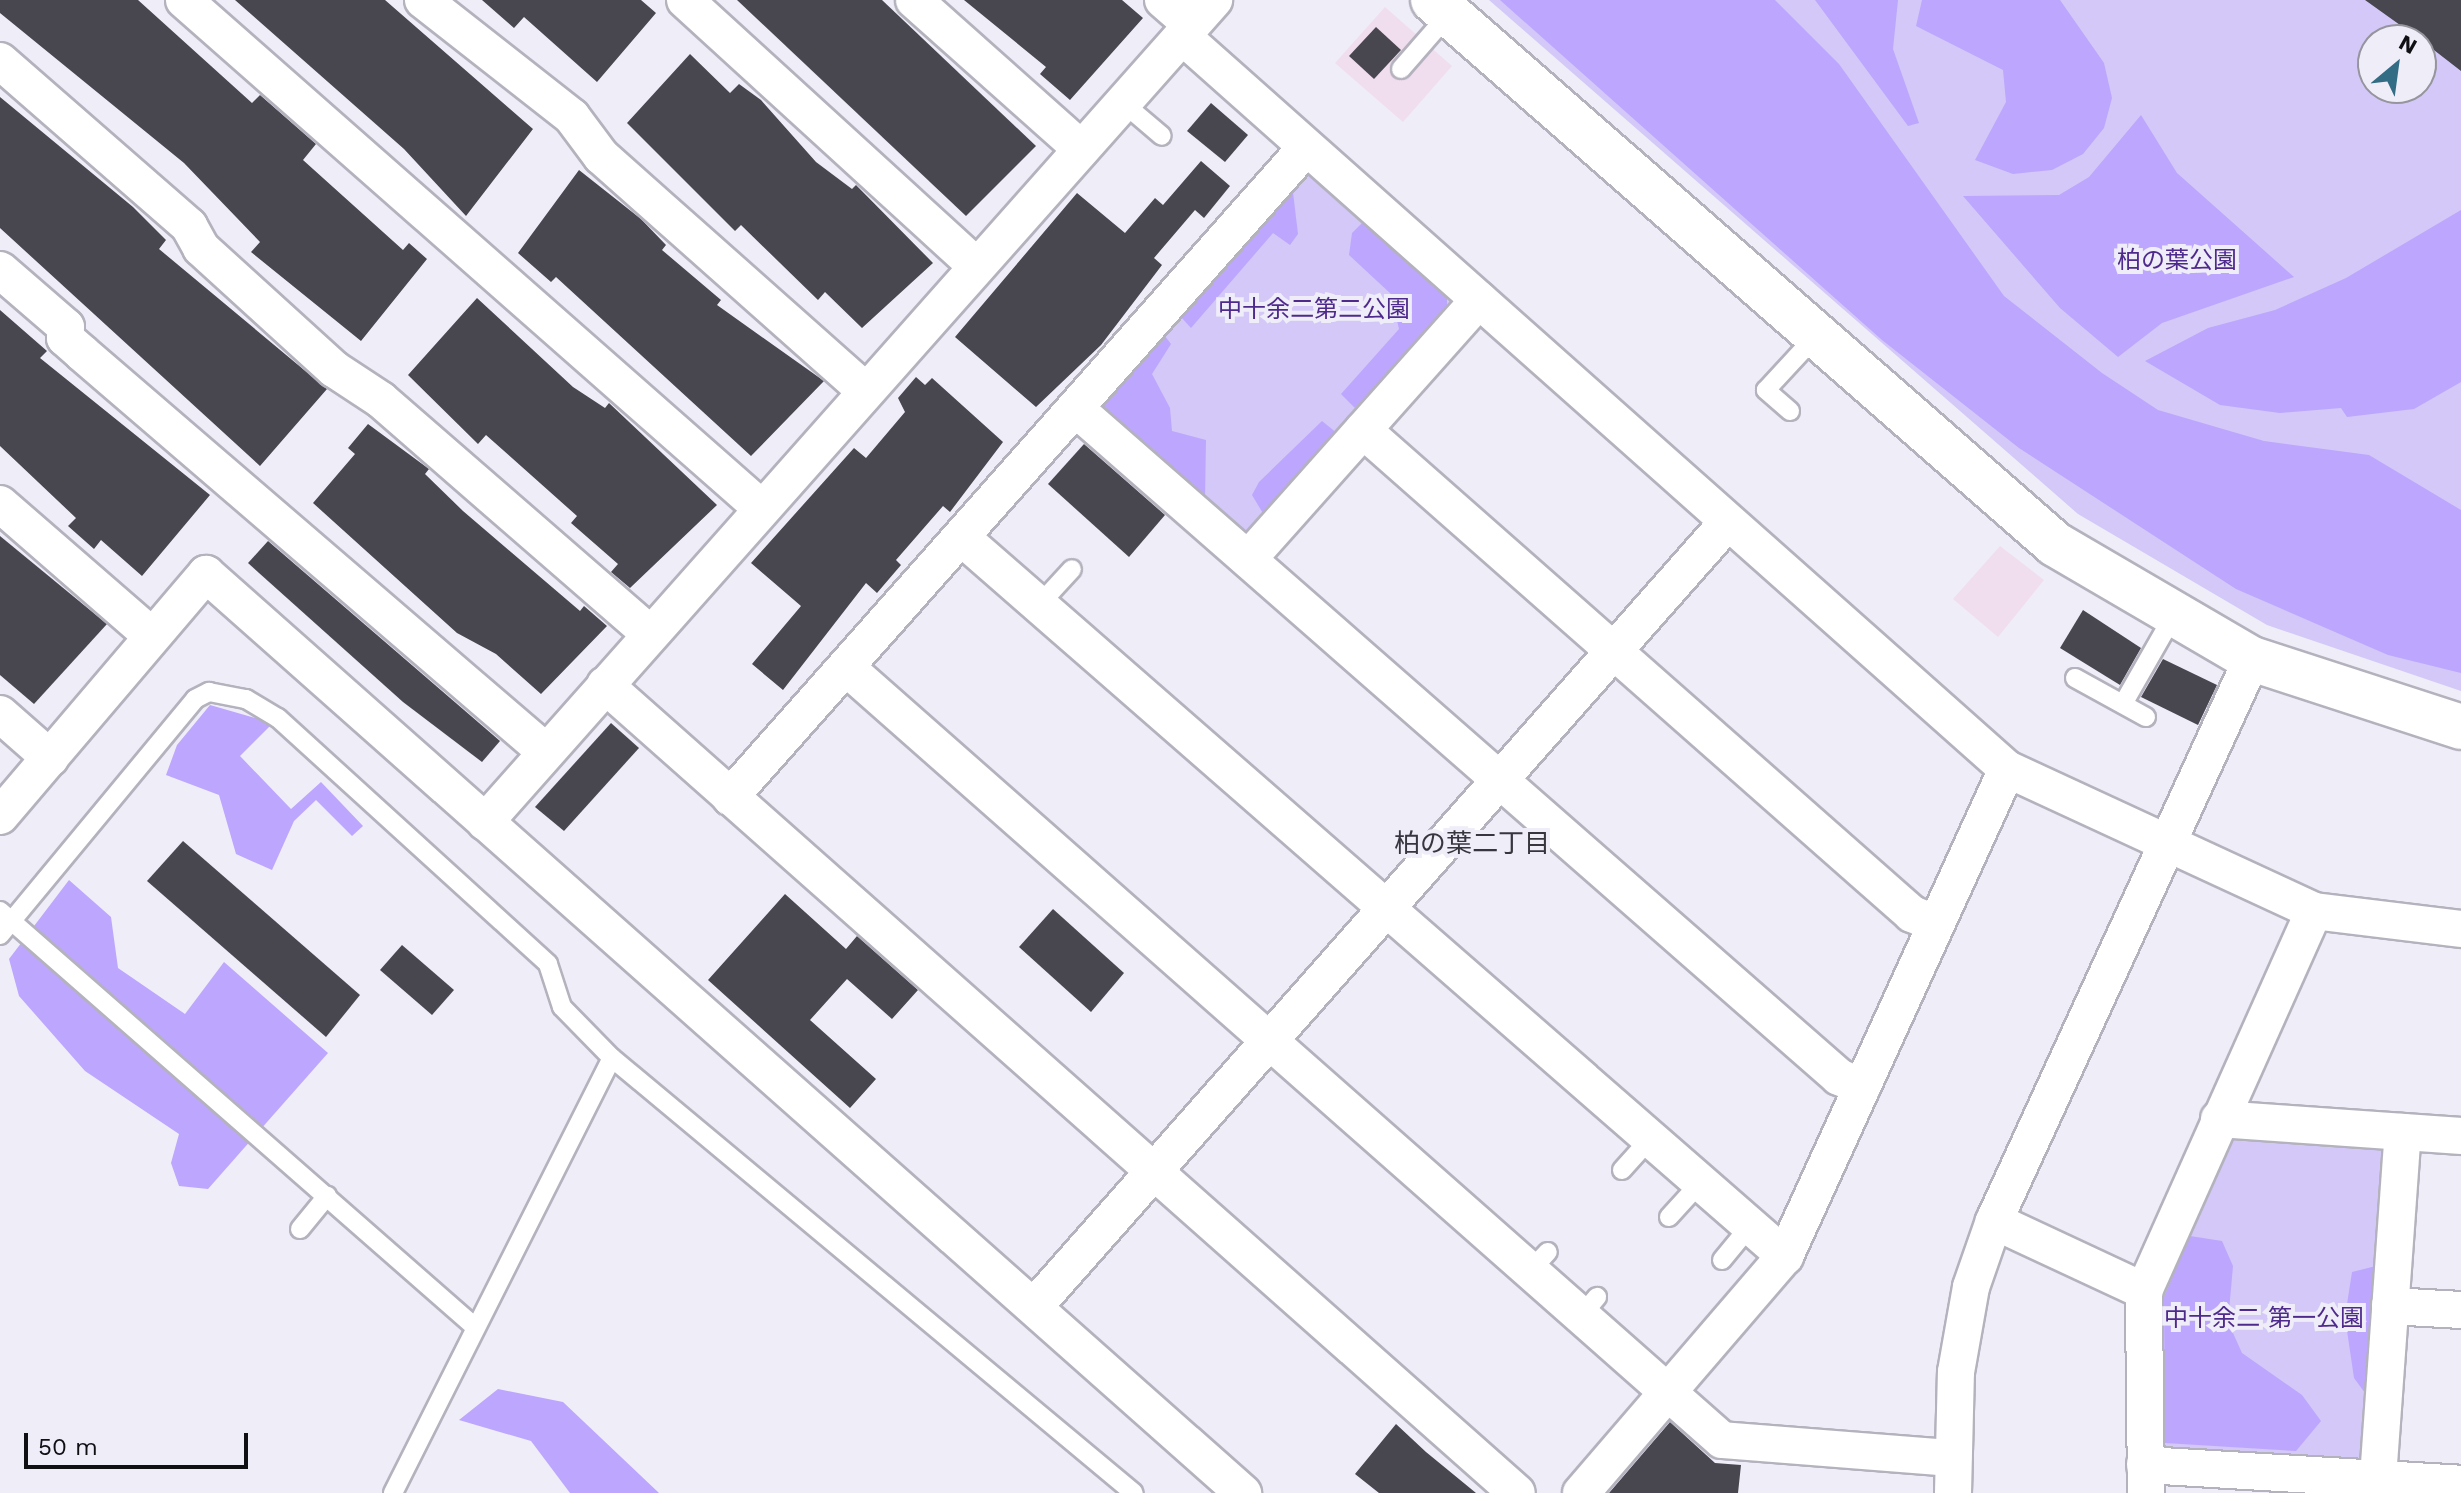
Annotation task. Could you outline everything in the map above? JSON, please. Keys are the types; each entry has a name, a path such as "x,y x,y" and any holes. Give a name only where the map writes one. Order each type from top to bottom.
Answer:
{"street":[{"path":"184,0 760,507"},
{"path":"423,0 572,117 601,156 865,390"},
{"path":"685,0 976,266"},
{"path":"914,0 1081,149"},
{"path":"1163,0 1196,20 1305,149 2007,769 2314,911 2461,929"},
{"path":"1441,7 2055,544 2172,618 2252,659 2461,727"},
{"path":"485,822 760,507 1196,20"},
{"path":"0,61 189,226 201,248 334,369 381,400 649,633"},
{"path":"730,797 848,669 1305,149"},
{"path":"0,270 66,327 65,338 546,752"},
{"path":"1248,559 1479,300"},
{"path":"1076,409 1839,1077 1862,1087"},
{"path":"1363,430 1912,914 1934,923"},
{"path":"0,504 152,636"},
{"path":"1034,1307 1726,524"},
{"path":"961,537 1384,910 1785,1256"},
{"path":"0,816 206,574 1243,1493"},
{"path":"848,669 1270,1041 1589,1306 1669,1394 1722,1440 1736,1432 1816,1458 1953,1476 1956,1372 1971,1287 1994,1221 2170,844 2186,791 2252,659"},
{"path":"605,685 730,797 934,991 1153,1171 1517,1493"},
{"path":"0,714 50,758"},
{"path":"1581,1493 1785,1256 1934,923 2007,769"},
{"path":"2314,911 2144,1291 2145,1479 2378,1478 2461,1484"},
{"path":"2219,1119 2461,1136"},
{"path":"2378,1478 2403,1132"},
{"path":"1994,1221 2144,1291"},
{"path":"2390,1306 2461,1310"}],"lane":[{"path":"1401,69 1441,7"},
{"path":"1122,102 1162,136"},
{"path":"1790,411 1766,390 1816,336"},
{"path":"1038,606 1072,569"},
{"path":"2123,704 2172,618"},
{"path":"2075,678 2146,717"},
{"path":"0,935 5,915 195,699 209,692 246,699 278,718 548,964 562,1007 612,1058 1134,1493"},
{"path":"5,915 475,1327"},
{"path":"393,1493 612,1058"},
{"path":"1622,1170 1650,1139"},
{"path":"1669,1217 1700,1183"},
{"path":"300,1229 327,1196"},
{"path":"1722,1260 1750,1226"}],"shaded area":[{"path":"1385,7 1452,66 1403,122 1335,63"},
{"path":"2000,546 2044,580 1998,637 1953,599"}],"green space":[{"name":"柏の葉公園","path":"1489,0 2461,0 2461,691 2267,625 2078,514"},
{"path":"1500,0 1775,0 1839,64 2004,296 2102,373 2158,410 2264,441 2369,455 2461,510 2461,673 2388,655 2236,589 2019,448 1882,340"},
{"path":"1815,0 1898,0 1893,49 1919,123 1908,126"},
{"path":"1922,0 2060,0 2104,63 2112,98 2104,128 2083,154 2052,170 2013,174 1975,160 2006,102 2003,70 1916,26"},
{"path":"2141,115 2177,173 2294,277 2162,323 2118,357 2060,308 1963,196 2059,195 2089,177"},
{"name":"中十余二第二公園","path":"1298,172 1313,172 1452,293 1454,309 1256,530 1242,534 1101,409 1101,396"},
{"path":"1292,184 1298,234 1290,245 1273,233 1191,328 1180,316"},
{"path":"2461,210 2461,382 2414,409 2347,417 2341,408 2280,413 2220,405 2145,361 2208,328 2275,310 2346,278"},
{"path":"1364,221 1447,295 1447,309 1355,408 1341,394 1399,329 1391,294 1349,255 1352,233"},
{"path":"1158,327 1171,344 1152,374 1170,408 1172,431 1206,440 1205,498 1101,405"},
{"path":"1322,421 1338,434 1264,515 1252,495 1259,482"},
{"path":"210,705 273,723 240,756 291,809 321,782 363,826 352,836 316,800 294,821 272,870 236,854 219,795 166,775 177,745"},
{"path":"69,880 111,917 118,968 185,1014 224,962 328,1053 208,1189 179,1186 171,1163 179,1134 85,1071 19,996 9,959"},
{"name":"中十余二 第一公園","path":"2235,1130 2378,1141 2388,1153 2367,1455 2359,1463 2164,1450 2155,1440 2157,1284"},
{"path":"2190,1236 2222,1241 2233,1266 2228,1322 2242,1353 2302,1395 2321,1421 2296,1451 2165,1443 2164,1297"},
{"path":"2376,1266 2371,1384 2365,1393 2354,1378 2345,1317 2352,1272"},
{"path":"498,1389 563,1402 659,1493 570,1493 531,1441 459,1420"}],"building":[{"path":"0,0 138,0 252,103 260,95 316,144 303,160 403,250 409,243 427,259 361,341 251,252 260,242 184,163 0,13"},
{"path":"235,0 385,0 533,129 466,216 404,149"},
{"path":"482,0 641,0 656,13 597,82 524,17 514,28"},
{"path":"737,0 882,0 1036,146 966,216"},
{"path":"964,0 1122,0 1143,18 1070,100 1040,74 1046,67"},
{"path":"2365,0 2461,0 2461,71 2437,52 2437,24 2399,24"},
{"path":"1376,27 1401,50 1374,79 1349,56"},
{"path":"690,54 730,93 739,84 761,100 816,162 852,189 856,185 933,263 862,328 825,292 818,300 741,225 735,231 627,123"},
{"path":"0,97 133,207 166,240 159,249 327,389 260,466 0,228"},
{"path":"1211,103 1248,135 1225,162 1187,131"},
{"path":"1201,161 1230,186 1204,218 1195,210 1154,258 1162,265 1101,345 1036,407 955,337 1077,193 1125,233 1155,198 1163,205"},
{"path":"579,170 641,219 666,245 662,250 721,300 717,305 824,381 751,456 556,277 551,282 518,253"},
{"path":"477,298 573,387 605,408 609,403 717,505 630,588 611,572 618,564 571,523 577,516 486,435 478,444 408,375"},
{"path":"0,310 47,351 40,358 210,495 142,576 101,540 94,549 68,526 76,518 0,446"},
{"path":"916,377 925,385 932,378 1003,442 950,512 943,506 896,560 901,565 877,593 866,583 783,690 752,664 801,606 751,563 854,448 866,458 905,412 898,398"},
{"path":"368,424 429,469 425,474 463,511 580,611 584,606 607,626 541,694 496,654 457,633 313,503 355,454 348,448"},
{"path":"1084,444 1165,515 1129,557 1048,484"},
{"path":"0,536 107,624 34,704 0,675"},
{"path":"268,541 500,741 482,762 403,702 248,563"},
{"path":"2083,610 2141,648 2120,685 2060,648"},
{"path":"2163,659 2217,685 2198,725 2141,697"},
{"path":"611,723 639,748 564,831 535,807"},
{"path":"183,841 360,995 326,1037 147,881"},
{"path":"785,894 846,949 857,936 918,990 892,1019 847,979 810,1020 876,1079 850,1108 708,980"},
{"path":"1053,909 1124,973 1091,1012 1019,947"},
{"path":"402,945 454,990 432,1015 380,970"},
{"path":"1670,1422 1715,1463 1741,1465 1738,1493 1609,1493"},
{"path":"1396,1424 1476,1493 1379,1493 1355,1474"}],"district":[{"name":"柏の葉二丁目","path":"1472,844"}]}
